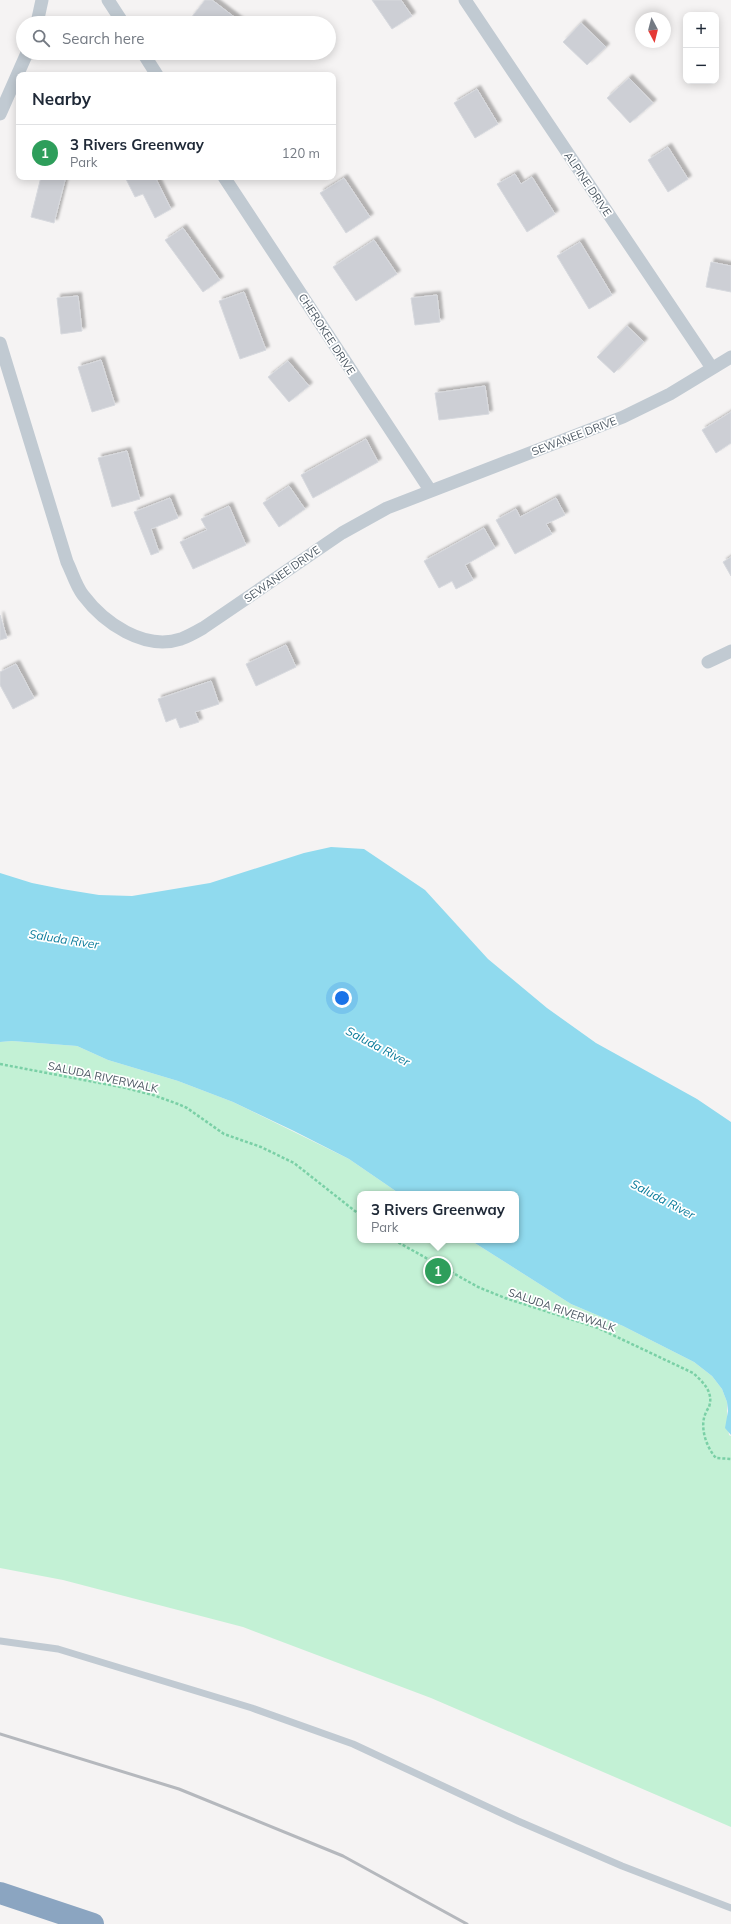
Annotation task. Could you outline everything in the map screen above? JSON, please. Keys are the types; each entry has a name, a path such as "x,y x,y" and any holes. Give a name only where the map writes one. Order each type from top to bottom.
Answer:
{"highway":[{"path":"0,1894 73,1924"},
{"path":"0,1894 93,1924"}],"street":[{"path":"39,16 42,0"},
{"path":"108,0 118,16"},
{"name":"ALPINE DRIVE","path":"465,0 712,368"},
{"path":"19,72 24,60"},
{"path":"148,60 156,72"},
{"path":"0,114 16,78"},
{"name":"CHEROKEE DRIVE","path":"226,180 430,490"},
{"name":"SEWANEE DRIVE","path":"0,343 67,562 82,594 103,617 129,634 154,641 180,639 203,628 342,533 387,508 430,490 623,417 670,394 731,357"},
{"path":"708,662 731,651"}],"lane":[{"path":"0,1641 66,1652 252,1708 353,1744 518,1821 622,1866 731,1908"}],"path":[{"name":"SALUDA RIVERWALK","path":"0,1064 126,1088 153,1095 178,1104 187,1108 224,1134 261,1147 294,1163 357,1213"},
{"name":"SALUDA RIVERWALK","path":"399,1243 478,1287 505,1298 598,1328 693,1373 703,1382 710,1395 710,1401 703,1422 708,1446 716,1458 731,1459"}],"green space":[{"path":"12,1041 77,1046 108,1060 178,1081 233,1102 349,1159 396,1191 357,1191 357,1243 475,1243 571,1304 623,1326 694,1362 712,1376 722,1389 727,1402 727,1420 729,1435 731,1436 731,1827 431,1698 243,1627 63,1580 0,1568 0,1042"}],"water":[{"name":"Saluda River","path":"331,847 364,849 425,890 488,959 547,1008 596,1043 697,1099 731,1122 731,1435 725,1428 728,1411 727,1402 722,1389 712,1376 694,1362 623,1326 571,1304 475,1243 519,1243 519,1191 396,1191 349,1159 294,1131 233,1102 178,1081 108,1060 77,1046 12,1041 0,1042 0,873 32,883 62,889 99,895 132,896 210,883 304,853"}],"building":[{"path":"205,0 212,0 233,16 193,16"},
{"path":"372,0 401,0 412,16 392,29"},
{"path":"581,23 606,47 587,65 563,42"},
{"path":"629,78 653,103 630,123 607,98"},
{"path":"477,89 498,124 475,138 454,103"},
{"path":"668,147 688,179 668,192 648,160"},
{"path":"515,174 521,184 532,177 555,214 527,232 497,184"},
{"path":"344,178 370,217 346,233 320,193"},
{"path":"40,180 65,180 54,223 31,217"},
{"path":"126,180 156,180 171,209 155,218 143,194 135,197"},
{"path":"183,228 220,280 203,292 165,240"},
{"path":"374,240 397,274 356,301 333,267"},
{"path":"580,242 612,295 589,309 557,256"},
{"path":"711,262 731,266 731,292 706,287"},
{"path":"244,292 266,350 240,359 219,301"},
{"path":"437,295 440,322 415,325 411,298"},
{"path":"78,296 82,331 61,334 57,298"},
{"path":"627,326 644,342 614,373 597,357"},
{"path":"101,360 115,405 92,412 78,367"},
{"path":"288,361 309,386 289,402 268,377"},
{"path":"485,386 489,414 439,420 435,393"},
{"path":"731,412 731,443 716,453 702,430"},
{"path":"366,439 378,462 313,498 301,475"},
{"path":"127,451 140,499 112,507 98,458"},
{"path":"289,486 305,509 279,527 263,503"},
{"path":"170,498 178,518 151,529 159,552 151,555 134,512"},
{"path":"556,498 565,515 546,524 552,534 515,554 496,520 516,509 520,517"},
{"path":"229,506 246,545 193,569 180,542 207,530 201,519"},
{"path":"484,528 495,548 465,565 473,580 456,589 452,581 439,588 424,561"},
{"path":"731,557 731,576 723,562"},
{"path":"0,615 7,638 0,640"},
{"path":"286,645 296,667 256,686 246,664"},
{"path":"16,664 34,698 13,709 0,685 0,672"},
{"path":"211,681 219,704 195,712 199,722 180,728 176,718 166,722 158,699"}],"railway":[{"path":"0,1734 179,1789 343,1856 467,1924"}],"place":[{"name":"3 Rivers Greenway","path":"438,1271"}]}
